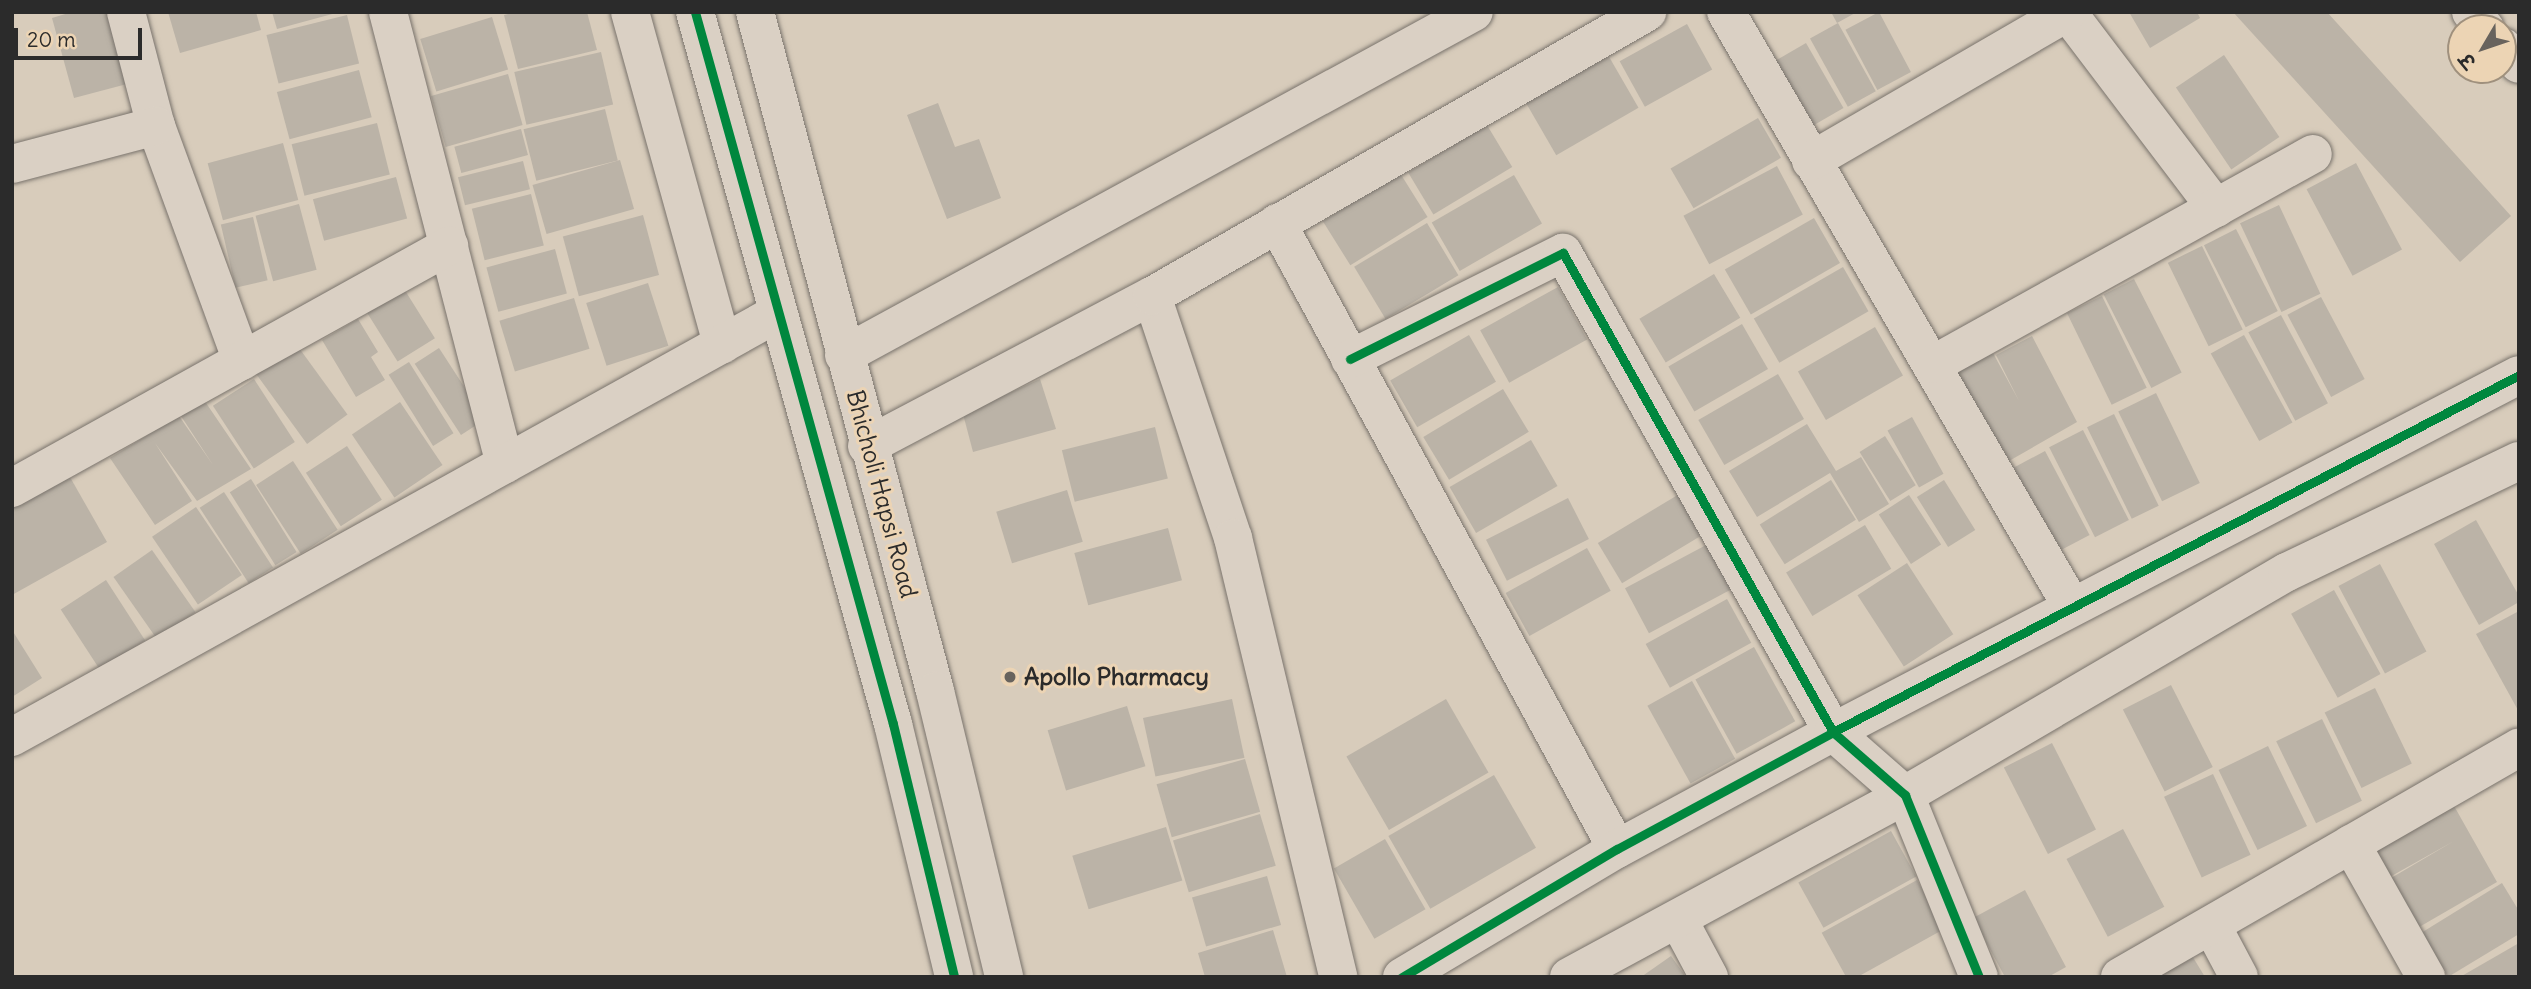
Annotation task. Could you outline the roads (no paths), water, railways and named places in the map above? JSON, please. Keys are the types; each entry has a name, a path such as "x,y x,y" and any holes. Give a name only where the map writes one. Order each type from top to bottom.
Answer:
{"street":[{"path":"126,12 156,125 242,361"},
{"path":"388,12 505,464"},
{"path":"630,12 722,344"},
{"path":"695,12 893,724 954,977"},
{"name":"Bhicholi Hapsi Road","path":"755,12 867,446 936,691 1004,977"},
{"path":"845,355 1474,12"},
{"path":"867,446 1152,296 1647,12"},
{"path":"1726,12 1811,161 1934,364 2071,605"},
{"path":"1811,161 2068,13 2216,208"},
{"path":"12,164 156,125"},
{"path":"1934,364 2314,154"},
{"path":"1277,223 1617,849"},
{"path":"12,488 449,246"},
{"path":"1350,359 1563,253 1833,732 1905,795 1979,977"},
{"path":"1152,296 1233,538 1338,977"},
{"path":"12,737 778,313"},
{"path":"1402,977 1617,849 1833,732 2071,605 2519,375"},
{"path":"1569,977 1905,795 2287,572 2519,461"},
{"path":"2120,977 2213,929 2351,844 2519,748"},
{"path":"2351,844 2426,977"},
{"path":"1678,919 1709,977"},
{"path":"2213,929 2239,977"}],"place":[{"name":"Apollo Pharmacy","path":"1010,677"}]}
